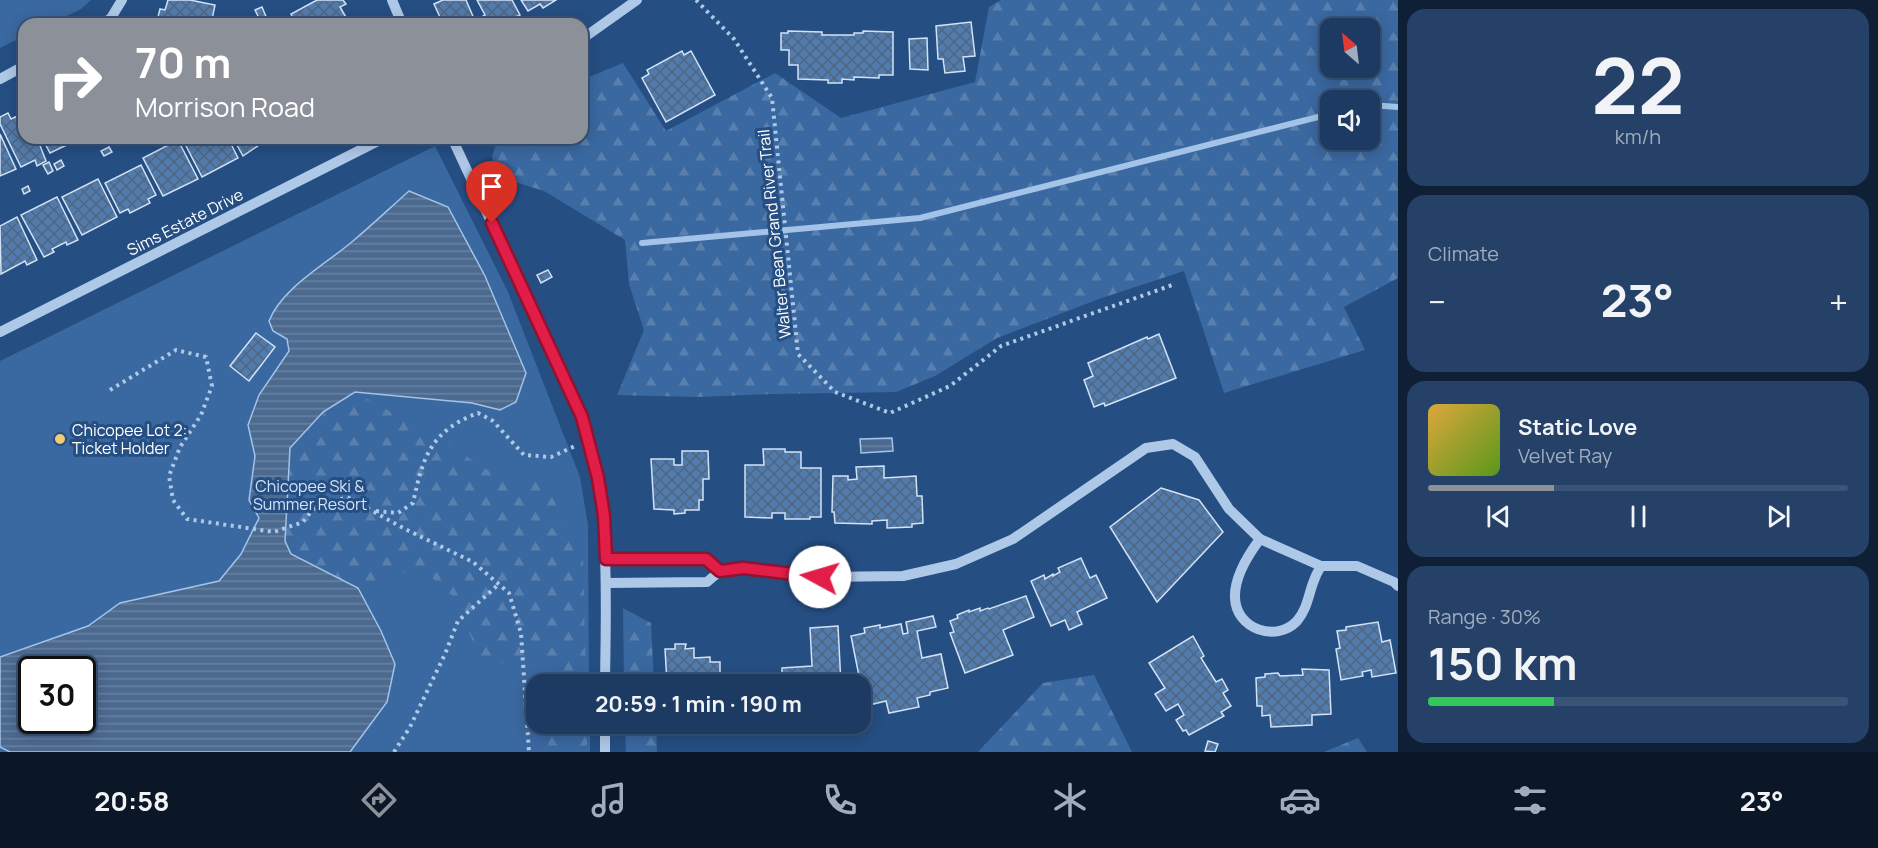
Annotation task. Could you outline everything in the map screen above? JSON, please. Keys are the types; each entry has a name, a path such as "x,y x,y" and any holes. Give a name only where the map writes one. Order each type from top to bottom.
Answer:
{"street":[{"path":"111,18 122,0"},
{"path":"392,0 400,18"},
{"path":"588,35 638,0"},
{"path":"0,79 18,69"},
{"name":"Sims Estate Drive","path":"0,332 372,144"},
{"path":"456,144 582,417 598,478 604,516 605,674"},
{"path":"606,584 707,582 720,571 743,568 820,577 903,576 956,564 1013,539 1146,448 1173,444 1195,457 1229,509 1260,539 1321,566 1357,566 1395,582 1398,586"},
{"path":"1260,539 1240,574 1234,597 1239,614 1262,632 1276,633 1289,628 1299,619 1308,603 1313,582 1321,566"},
{"path":"606,559 706,559 720,571"},
{"path":"605,734 605,752"}],"path":[{"name":"Walter Bean Grand River Trail","path":"696,0 734,39 772,98 798,354 835,392 890,413 950,386 1001,346 1175,284"},
{"path":"110,390 176,350 206,357 212,386 201,415 180,447 169,476 173,500 187,519 274,532 303,522 313,508 347,497 473,562 499,584 509,593 521,633 528,752"},
{"path":"372,511 398,513 413,503 419,475 431,446 447,428 478,413 493,421 524,455 550,457 575,446"},
{"path":"394,752 410,727 446,654 458,621 499,584"}],"green space":[{"path":"0,0 91,0 81,9 62,18 18,18 18,39 0,48"},
{"path":"1001,0 1398,0 1398,278 1344,307 1365,350 1224,393 1184,271 1099,299 997,338 935,376 896,392 697,397 617,395 644,330 629,284 625,240 544,191 496,176 492,157 496,144 588,144 588,78 623,63 666,131 775,73 841,118 975,82 989,7"},
{"name":"Chicopee Ski & Summer Resort","path":"435,146 508,292 580,477 588,525 589,674 526,674 526,734 590,734 590,752 0,752 0,361"},
{"path":"355,392 438,438 495,475 545,483 583,557 586,674 543,674 542,650 485,669 453,596 421,568 358,588 291,554 285,541 290,448 323,412"},
{"path":"623,608 651,623 654,674 624,674"},
{"path":"1094,675 1132,752 978,752 1043,683"},
{"path":"548,734 587,734 587,752 549,752"},
{"path":"625,734 656,734 657,752 626,752"},
{"path":"1358,738 1367,752 1324,752"}],"shaded area":[{"path":"409,191 448,207 485,276 526,373 516,402 500,410 472,403 355,392 323,412 290,448 285,541 291,554 358,588 381,631 395,664 387,702 350,752 10,752 0,747 0,657 88,626 120,603 219,581 241,554 259,518 249,500 255,456 248,425 259,395 289,351 287,339 273,331 269,321 275,309 294,287 353,241"},
{"path":"892,438 893,451 861,453 860,439"}],"building":[{"path":"168,0 190,0 215,5 212,18 158,18 160,9 165,10"},
{"path":"317,0 343,0 346,4 340,7 346,18 293,18 291,14"},
{"path":"443,0 466,0 474,18 440,18 434,4"},
{"path":"477,0 512,0 520,15 514,18 484,18 485,15"},
{"path":"521,0 556,0 543,8 540,4 528,11"},
{"path":"262,7 267,18 259,18 255,10"},
{"path":"971,22 975,56 963,57 965,71 945,73 943,59 938,59 936,26"},
{"path":"788,31 822,32 822,35 854,35 854,33 863,33 863,31 893,32 893,75 879,75 879,78 854,77 854,80 842,79 842,83 798,79 798,65 789,65 789,50 781,50 781,33 788,33"},
{"path":"927,38 928,70 910,69 909,39"},
{"path":"682,51 684,55 691,51 715,95 666,122 642,78 649,74 647,70"},
{"path":"8,113 11,119 18,116 18,144 39,144 46,161 37,166 35,160 21,167 0,124 0,117"},
{"path":"0,134 16,169 0,176"},
{"path":"45,144 69,144 50,153"},
{"path":"170,144 180,144 198,179 163,196 143,158"},
{"path":"185,144 231,144 238,158 202,177"},
{"path":"236,144 261,144 243,156"},
{"path":"109,147 112,152 104,156 101,151"},
{"path":"61,160 64,166 57,170 54,164"},
{"path":"49,162 53,171 48,174 43,165"},
{"path":"141,165 156,195 148,199 150,203 130,213 128,209 120,213 105,183"},
{"path":"98,179 117,217 82,235 62,197"},
{"path":"28,186 30,191 24,194 22,189"},
{"path":"57,197 78,240 67,245 66,242 52,249 54,252 44,257 21,215"},
{"path":"17,217 37,260 27,265 25,261 1,274 0,226"},
{"path":"548,270 552,277 541,283 537,275"},
{"path":"256,333 275,347 249,381 230,366"},
{"path":"1159,334 1176,378 1105,406 1104,403 1094,407 1084,380 1093,376 1088,363"},
{"path":"763,449 801,452 801,468 821,468 821,517 785,519 785,513 772,513 772,518 745,517 745,465 764,465"},
{"path":"682,451 708,451 709,479 703,479 703,500 699,500 699,510 685,510 685,513 674,514 674,510 654,509 651,459 674,459 674,465 682,465"},
{"path":"884,466 884,478 916,476 917,496 922,496 923,523 912,524 912,527 887,528 887,520 872,521 872,524 835,523 834,512 832,512 833,476 848,476 848,480 857,479 856,467"},
{"path":"1161,488 1199,500 1223,532 1157,602 1110,527"},
{"path":"1081,558 1090,578 1096,575 1107,598 1077,612 1082,624 1069,630 1065,620 1051,626 1031,581 1044,575 1045,579 1053,574 1053,576 1060,572 1058,568"},
{"path":"1026,596 1034,617 1003,630 1013,655 965,673 950,633 954,632 950,621 969,610 969,612 980,608 980,611 989,609"},
{"path":"933,616 936,627 917,631 922,658 941,654 948,688 917,698 919,707 889,713 886,701 871,705 871,674 859,674 851,636 865,633 864,628 880,625 880,628 901,624 903,634 908,633 906,622"},
{"path":"1378,622 1382,642 1390,640 1396,673 1372,677 1371,670 1362,672 1363,676 1341,680 1336,649 1340,648 1337,631 1346,630 1346,627"},
{"path":"838,626 840,674 782,674 782,668 812,666 810,628"},
{"path":"1193,636 1204,656 1201,658 1216,682 1222,679 1228,690 1223,693 1231,706 1221,712 1224,716 1189,735 1186,730 1183,731 1176,720 1184,715 1178,704 1166,711 1155,694 1165,688 1149,663"},
{"path":"675,644 686,644 685,649 694,648 694,658 710,657 710,662 720,662 720,674 666,674 665,649 675,649"},
{"path":"1302,669 1329,670 1331,714 1312,715 1312,725 1271,727 1270,715 1262,716 1262,706 1257,706 1256,678 1265,677 1265,674 1278,673 1280,676 1303,675"},
{"path":"1208,741 1218,744 1215,752 1205,751"}],"waterway":[{"path":"1380,106 1398,107"},
{"path":"642,243 920,218 1320,117"}],"place":[{"name":"Chicopee Lot 2: Ticket Holder","path":"60,439"}],"route":[{"path":"492,223 582,417 598,478 604,516 606,559 706,559 720,571 743,568 820,577"}]}
